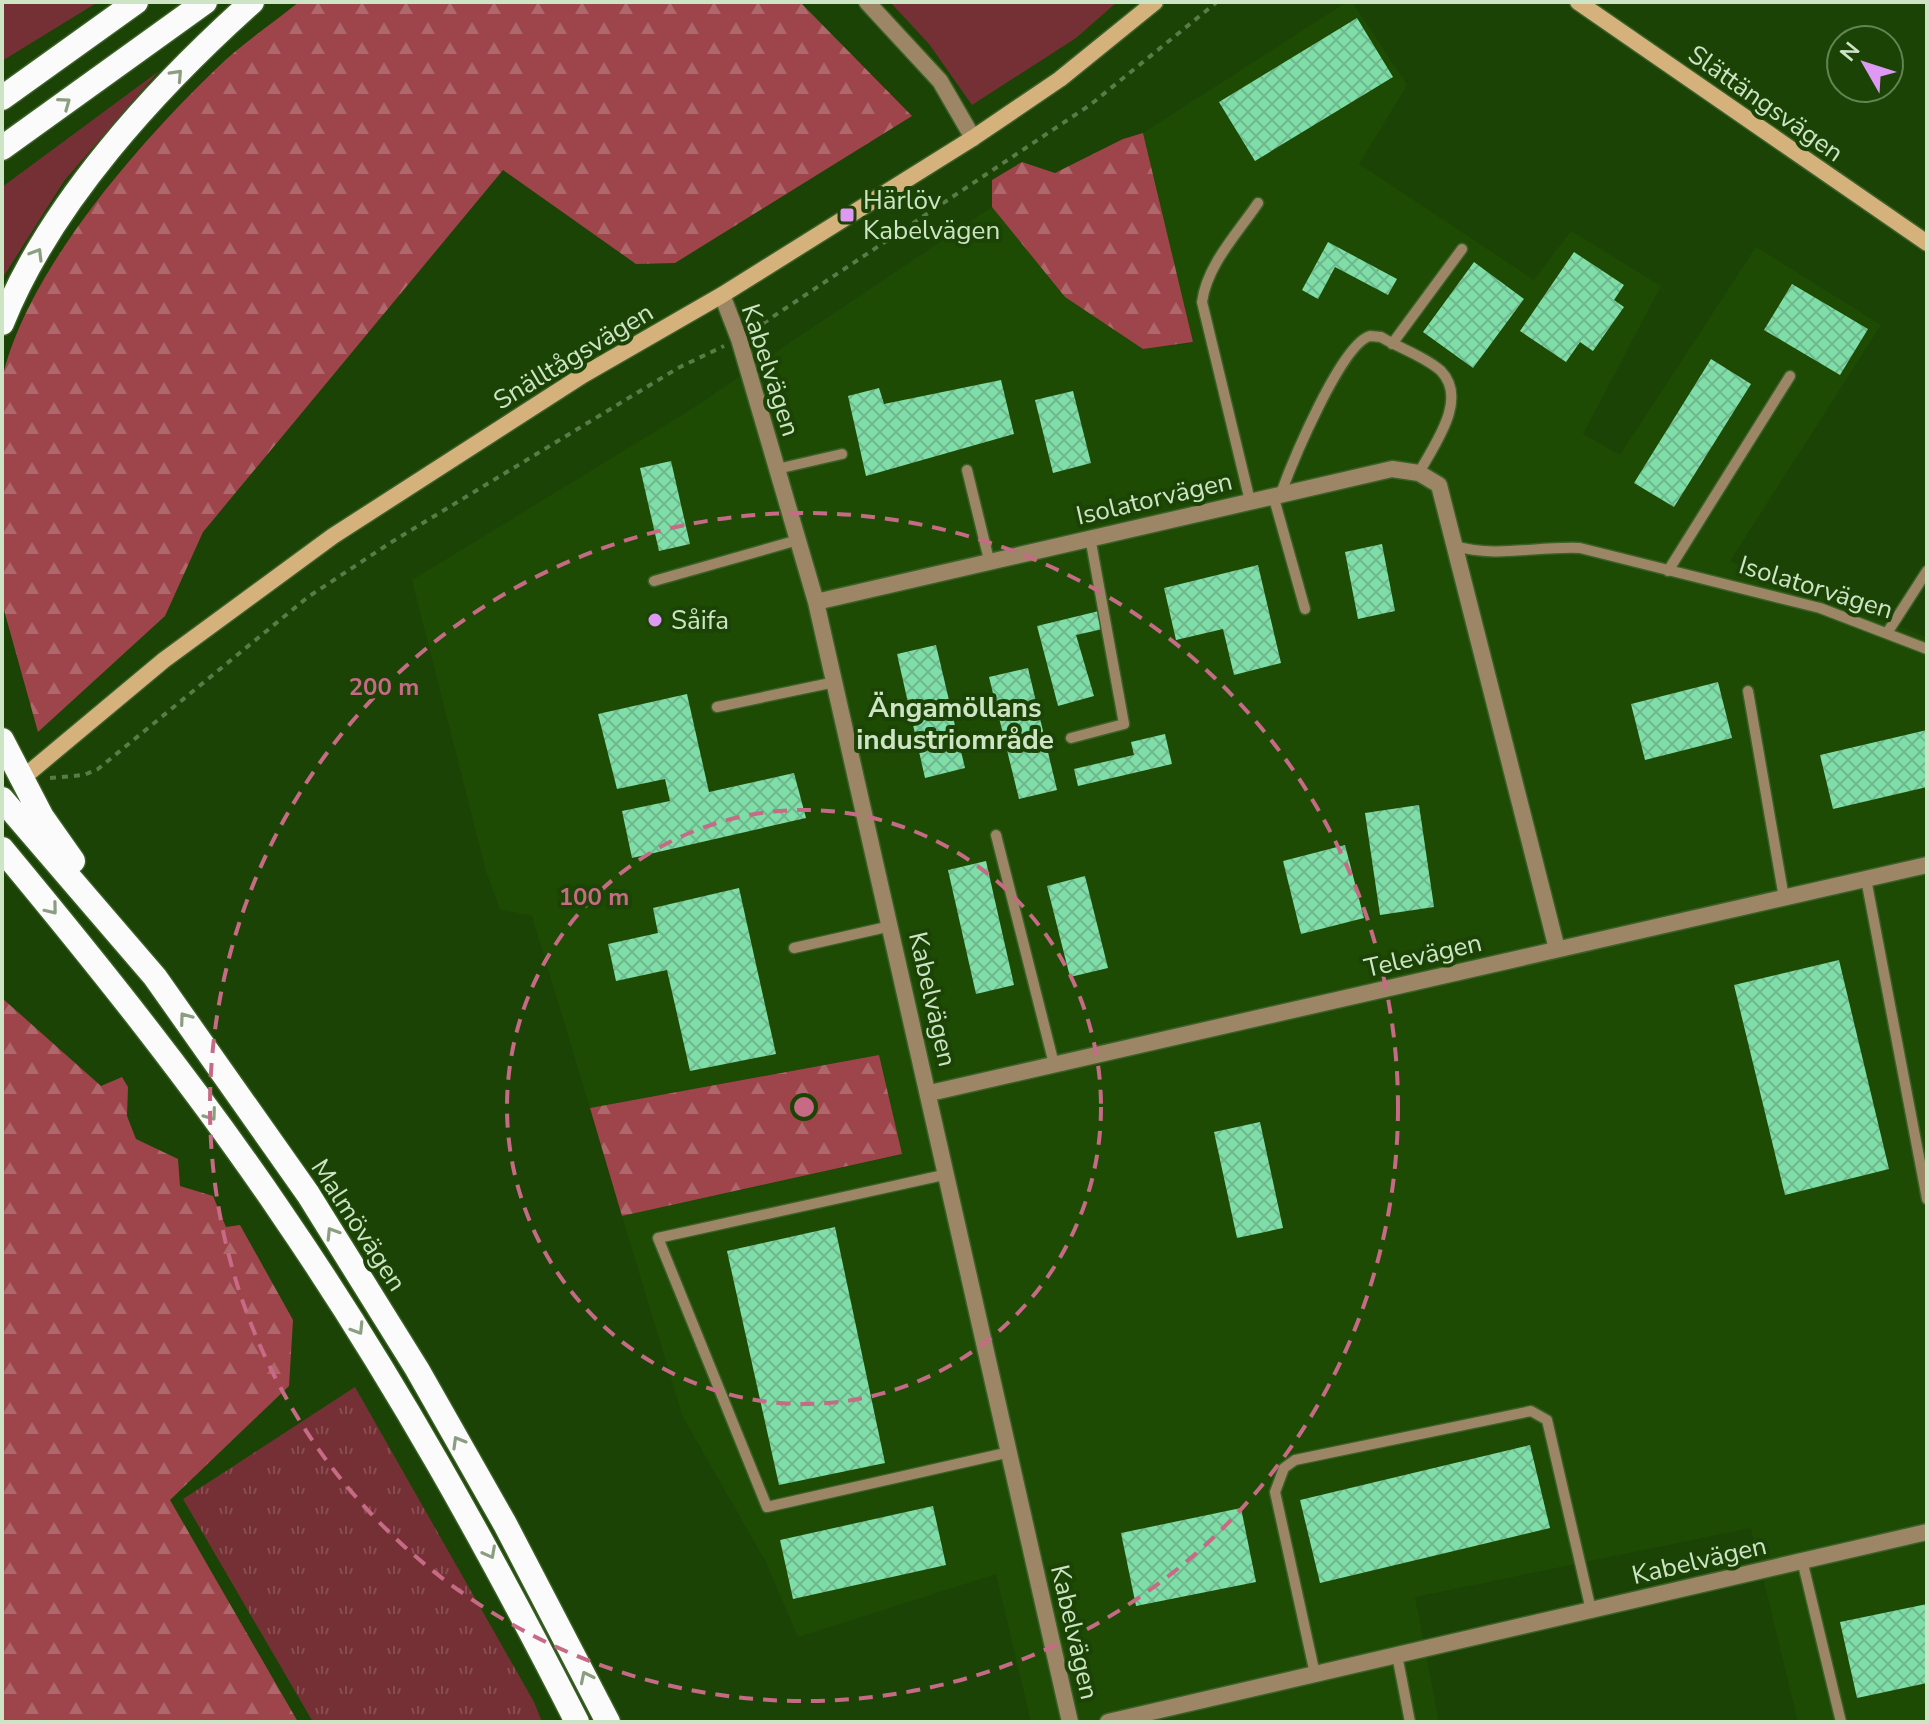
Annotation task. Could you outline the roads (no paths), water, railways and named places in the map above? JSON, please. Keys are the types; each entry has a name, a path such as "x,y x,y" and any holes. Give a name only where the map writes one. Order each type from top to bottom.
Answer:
{"highway":[{"path":"2,98 136,2"},
{"path":"2,148 205,2"},
{"path":"2,323 36,256 102,162 154,99 252,2"},
{"path":"2,740 42,817 155,977"},
{"name":"Malmövägen","path":"2,799 155,977 308,1194 417,1369 505,1524 608,1722"},
{"path":"2,849 125,999 208,1110 348,1313 482,1538 577,1722"}],"street":[{"path":"867,2 940,81 973,138"},
{"name":"Snälltågsvägen","path":"37,775 164,660 282,570 394,494 571,383 722,295 973,138 1060,79 1155,2"},
{"name":"Slättängsvägen","path":"1578,2 1927,243"},
{"name":"Kabelvägen","path":"722,295 739,339 816,602 930,1093 1070,1722"},
{"name":"Isolatorvägen","path":"816,602 1392,469 1419,473"},
{"path":"1419,473 1439,485 1557,949"},
{"name":"Televägen","path":"930,1093 1927,865"},
{"name":"Kabelvägen","path":"1108,1722 1927,1532"}],"lane":[{"path":"1250,501 1202,302 1205,284 1213,267 1258,203"},
{"path":"1392,344 1462,249"},
{"path":"1305,609 1277,494 1306,428 1356,346 1370,336 1392,344 1440,370 1451,392 1452,406 1419,473"},
{"path":"1668,571 1790,376"},
{"path":"777,469 842,454"},
{"path":"967,470 989,560"},
{"path":"1071,738 1124,724 1090,537"},
{"path":"654,581 798,540"},
{"name":"Isolatorvägen","path":"1455,546 1499,554 1543,547 1580,548 1820,608 1927,649"},
{"path":"1887,633 1927,571"},
{"path":"717,707 835,682"},
{"path":"1748,691 1784,898"},
{"path":"996,835 1054,1064"},
{"path":"1866,879 1927,1199"},
{"path":"794,948 891,926"},
{"path":"948,1174 658,1238 767,1507 1010,1452"},
{"path":"1315,1674 1275,1492 1284,1468 1295,1460 1531,1411 1539,1413 1547,1420 1591,1610"},
{"path":"1802,1560 1841,1722"},
{"path":"1397,1655 1410,1722"}],"place":[{"name":"Härlöv Kabelvägen","path":"847,215"},
{"name":"Såifa","path":"655,620"}],"district":[{"name":"Ängamöllans industriområde","path":"955,723"}]}
